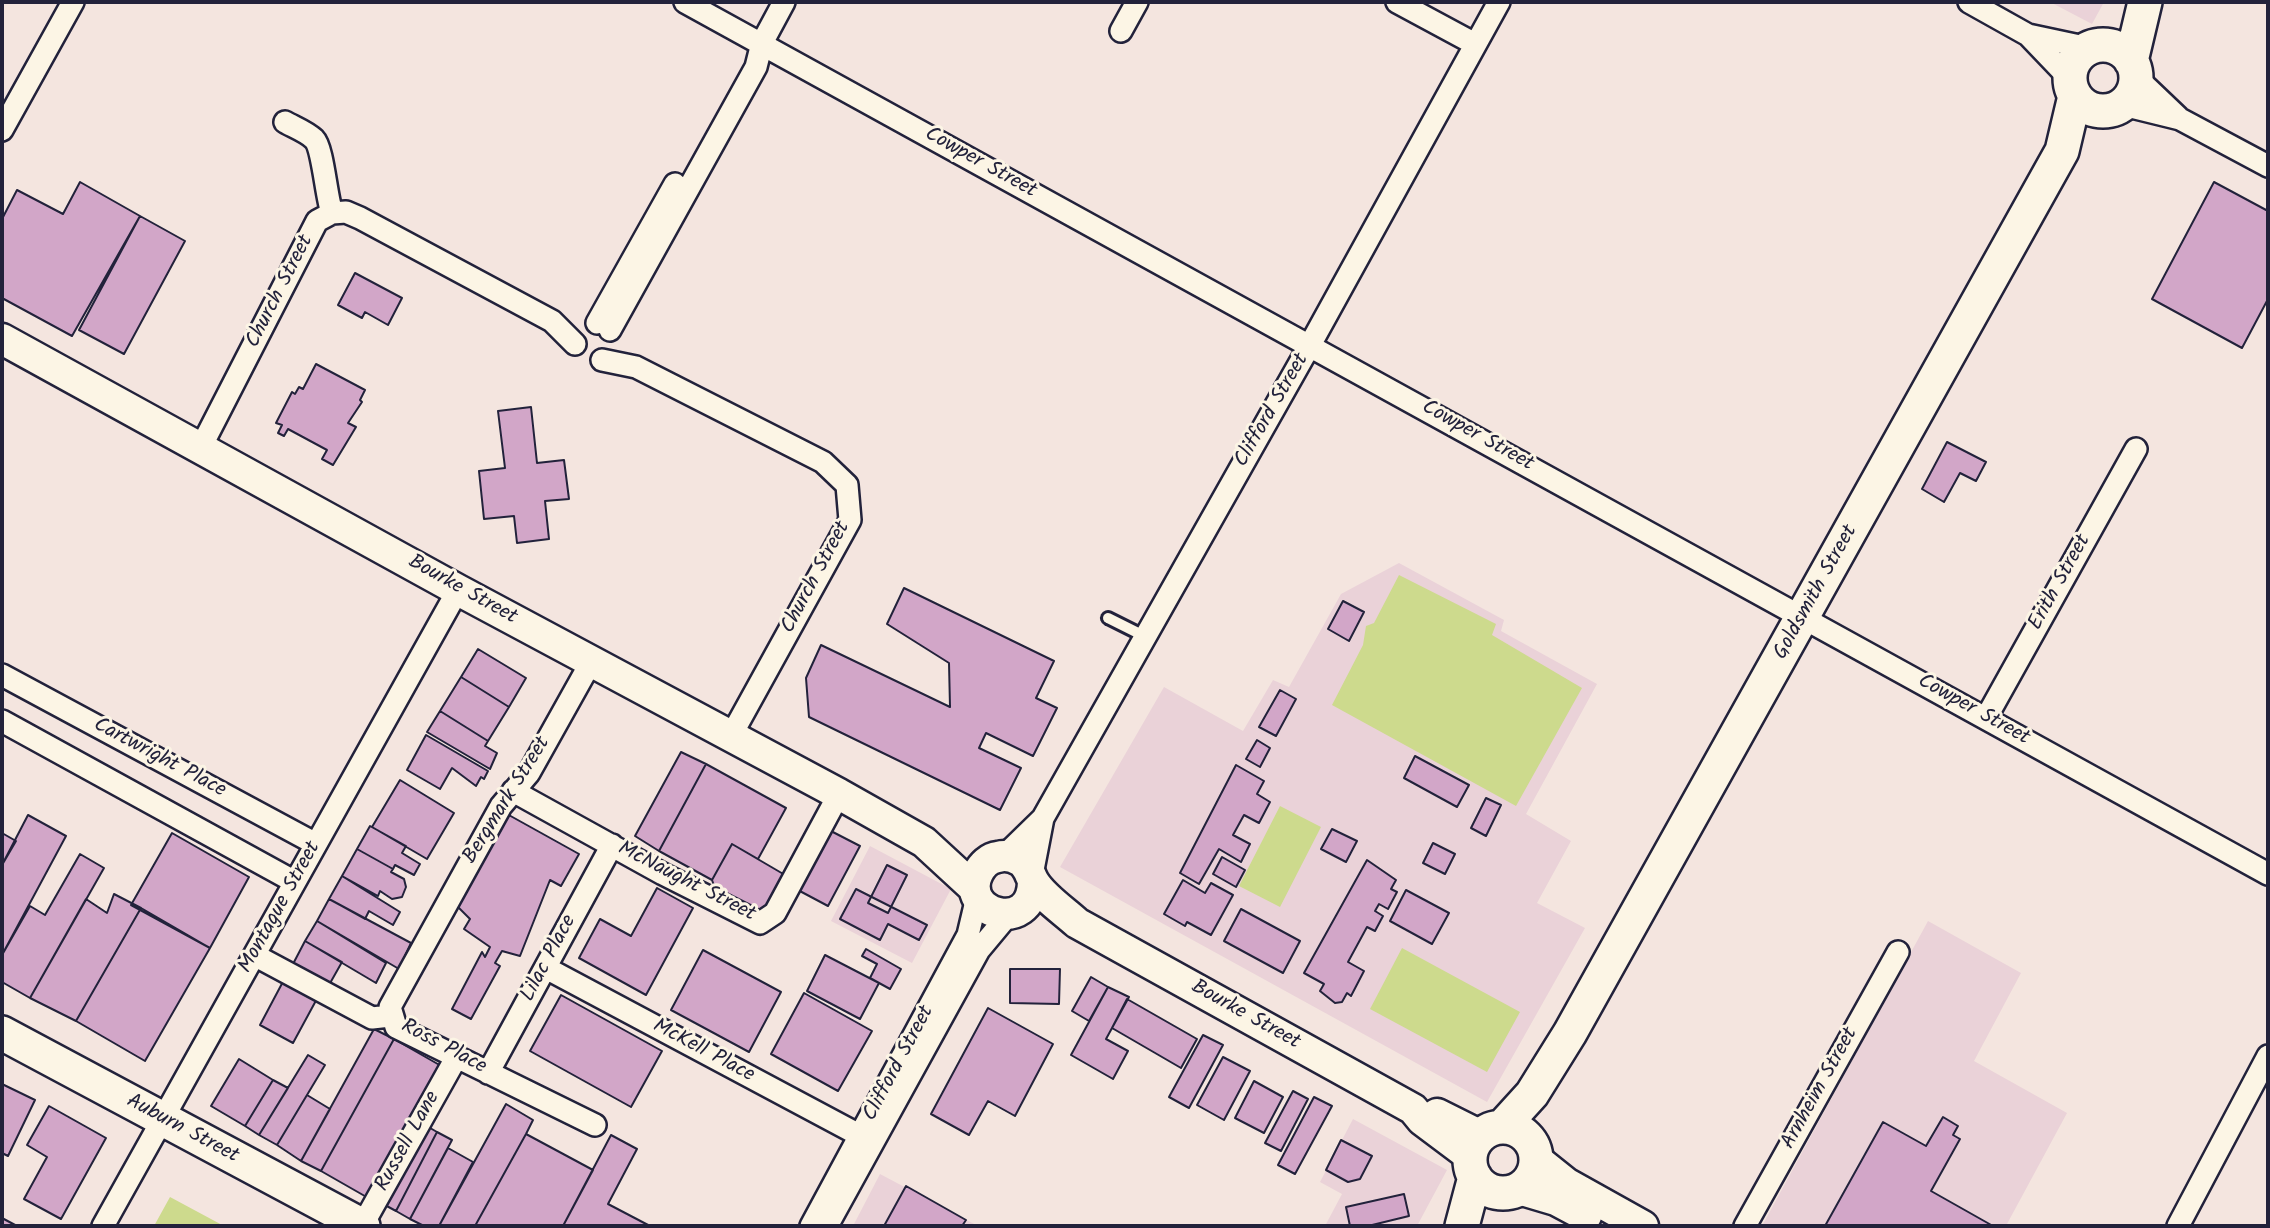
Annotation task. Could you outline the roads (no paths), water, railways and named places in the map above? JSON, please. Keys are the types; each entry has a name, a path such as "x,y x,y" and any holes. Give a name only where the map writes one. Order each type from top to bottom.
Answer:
{"main road":[{"path":"2096,47 2145,2"},
{"path":"2107,88 2145,2"},
{"path":"2096,47 2117,48 2107,88"},
{"name":"Goldsmith Street","path":"1462,1226 1482,1149 1532,1094 1570,1034 2062,151 2107,88 2073,64 2096,47"},
{"name":"Bourke Street","path":"2,339 458,590 733,734 839,793 924,842 976,893"},
{"name":"Bourke Street","path":"924,842 997,858"},
{"path":"997,858 1019,860 1033,878 1030,899 1014,913 990,911 976,893 978,872 997,858"},
{"name":"Bourke Street","path":"1033,878 1077,923 1413,1109 1422,1120 1482,1149"},
{"name":"Bourke Street","path":"1014,913 1077,923"},
{"name":"Auburn Street","path":"2,1033 159,1125 321,1226"},
{"name":"Goldsmith Street","path":"1534,1153 1542,1101 1570,1034"},
{"name":"Auburn Street","path":"2,1048 363,1226"},
{"path":"1605,1226 1556,1199 1488,1189 1482,1149 1517,1130 1534,1153 1566,1183 1643,1226"},
{"path":"1472,1226 1532,1176 1534,1153"}],"street":[{"path":"2,130 73,2"},
{"name":"Cowper Street","path":"685,2 2268,874"},
{"path":"596,338 688,174 756,67 762,43 784,2"},
{"path":"1397,2 1475,44"},
{"name":"Clifford Street","path":"1033,878 1043,818 1143,636 1310,345 1499,2"},
{"path":"1969,2 2028,35 2107,88 2180,119 2268,166"},
{"path":"1121,31 1134,3"},
{"path":"2028,35 2096,47"},
{"path":"2107,88 2180,119"},
{"path":"285,122 316,140 323,158 325,193 332,213"},
{"name":"Church Street","path":"200,449 317,221 332,213 346,212 360,218 552,321 596,338 636,367 823,462 847,485 850,520 733,734"},
{"name":"Erith Street","path":"1986,718 2136,449"},
{"name":"Montague Street","path":"103,1226 458,590"},
{"name":"Bergmark Street","path":"390,1016 393,1000 501,806 529,773 591,662"},
{"name":"Cartwright Place","path":"2,675 316,844"},
{"name":"Cartwright Place","path":"2,721 295,881"},
{"name":"McNaught Street","path":"513,791 760,923 775,913 839,793"},
{"name":"Clifford Street","path":"997,858 1043,818"},
{"name":"Lilac Place","path":"488,1073 612,845"},
{"name":"Clifford Street","path":"884,1108 968,935 976,893"},
{"name":"Clifford Street","path":"811,1226 979,950 1014,913"},
{"name":"Arnheim Street","path":"1745,1226 1898,952"},
{"name":"Ross Place","path":"256,956 372,1018 390,1016 396,1027 595,1125"},
{"name":"McKell Place","path":"546,968 864,1142"},
{"path":"2178,1226 2268,1056"},
{"name":"Russell Lane","path":"363,1226 456,1058"},
{"name":"Clifford Street","path":"827,1226 864,1142"}],"lane":[{"path":"1108,618 1143,636"}]}
